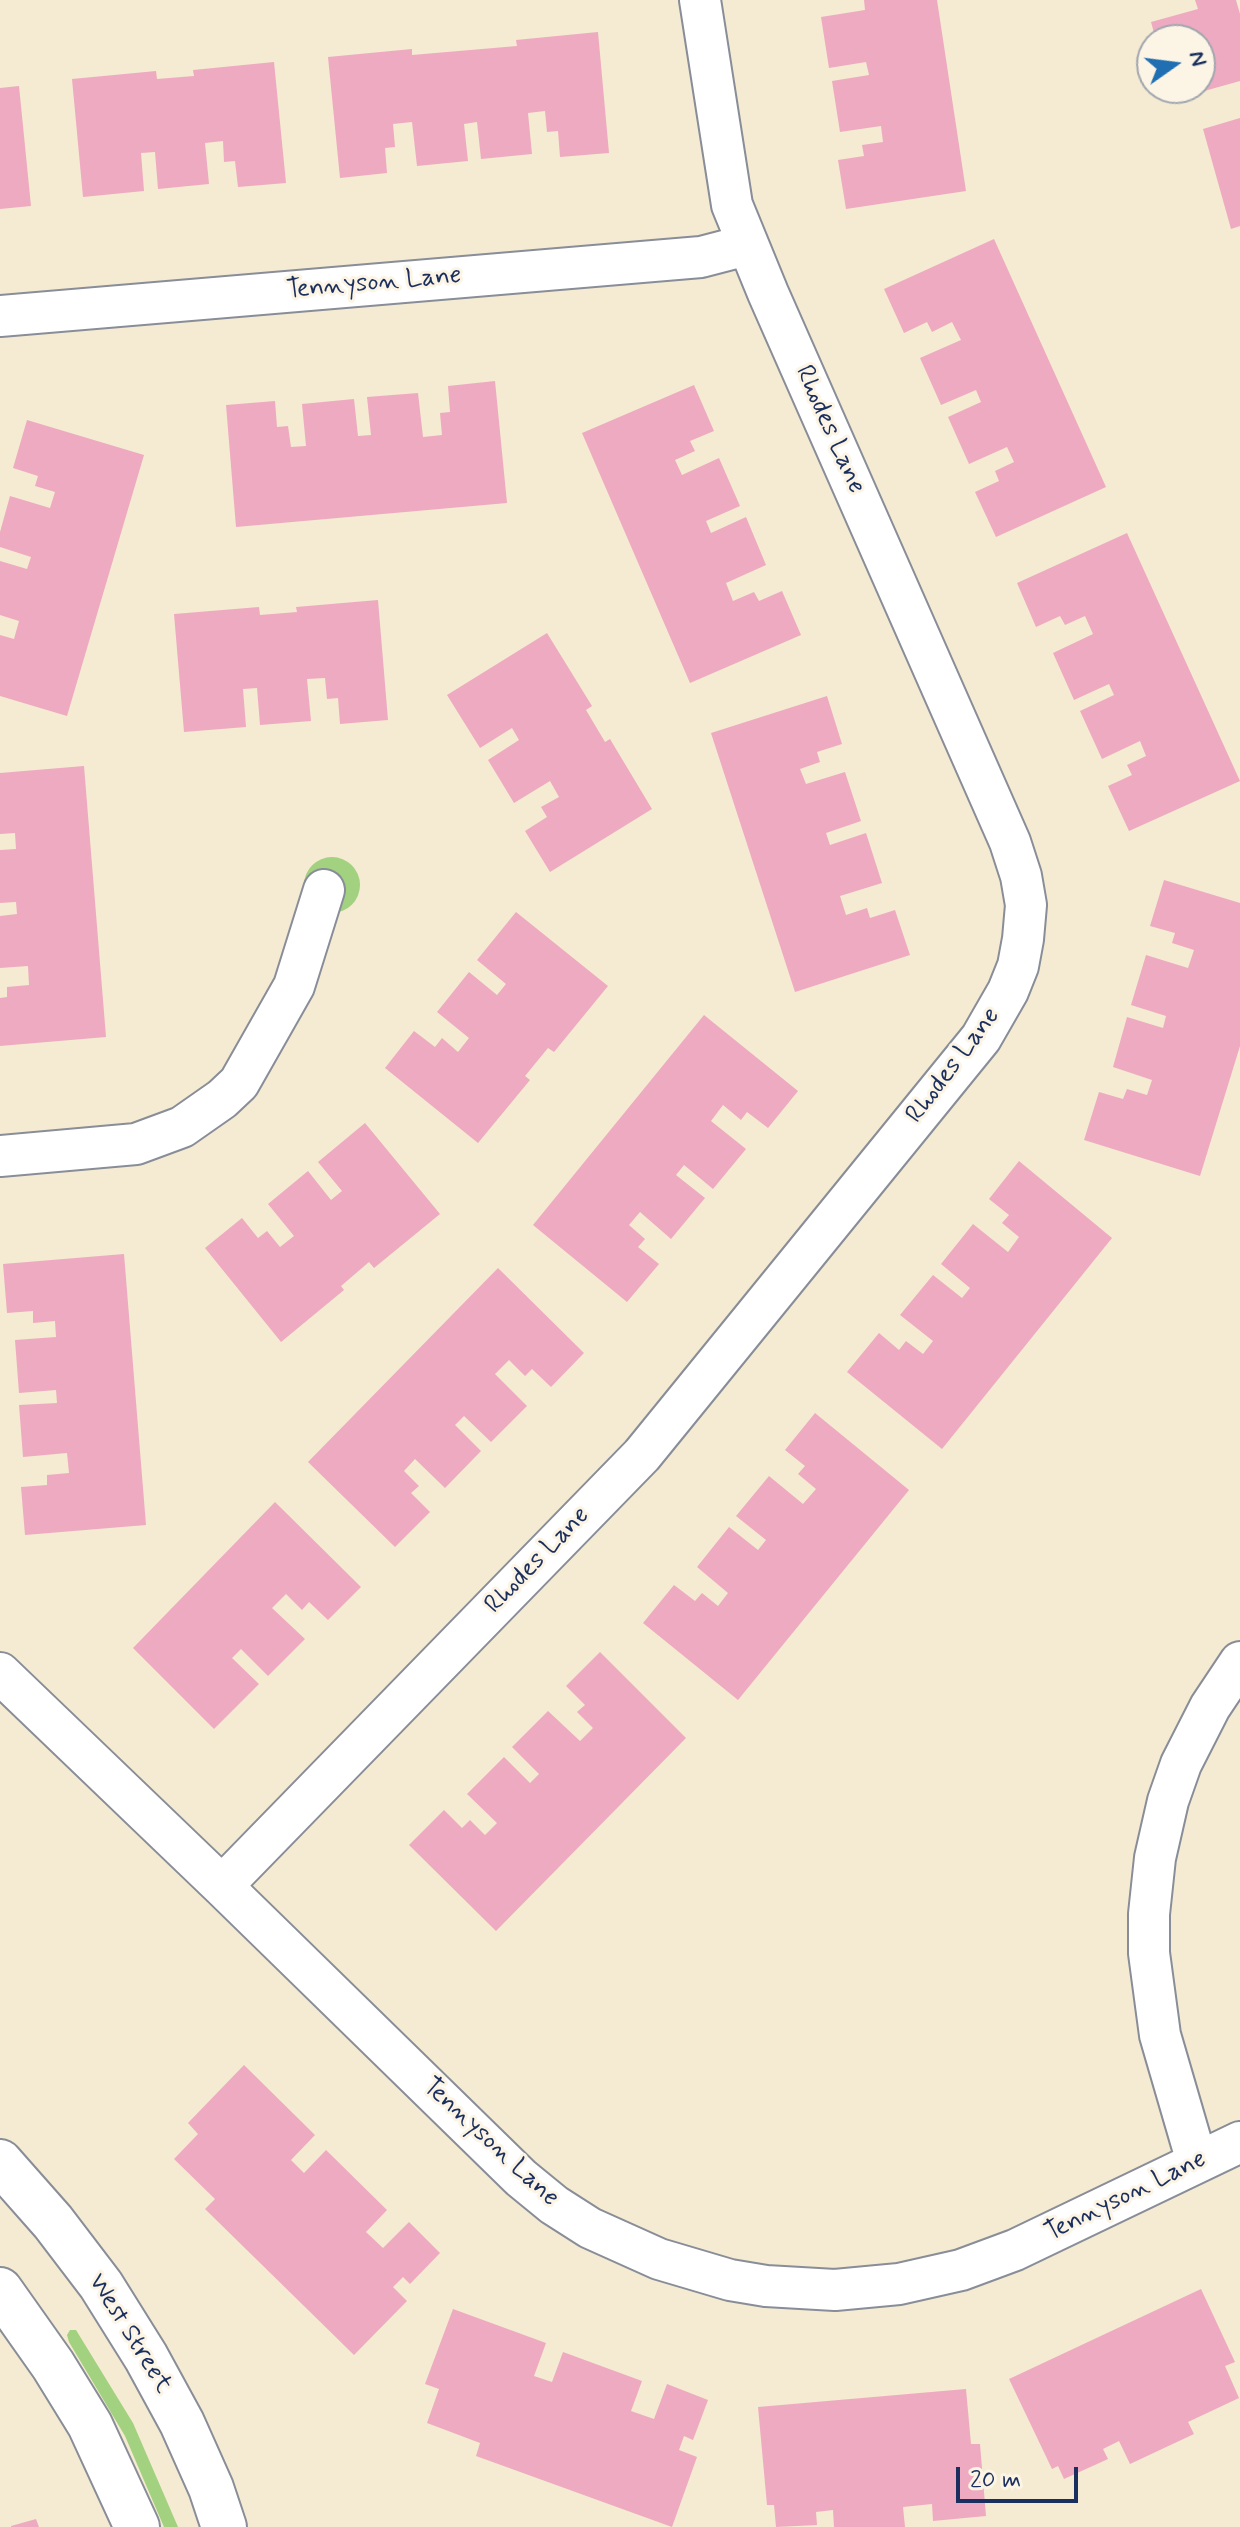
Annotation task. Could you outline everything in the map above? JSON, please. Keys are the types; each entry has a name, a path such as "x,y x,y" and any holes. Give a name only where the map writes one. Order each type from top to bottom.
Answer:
{"street":[{"name":"Rhodes Lane","path":"222,1886 642,1455 981,1038 1008,991 1018,966 1026,905 1010,842 732,205 700,0"},
{"name":"Tennyson Lane","path":"0,316 701,257 747,245"},
{"path":"0,1156 136,1144 182,1127 222,1099 239,1083 294,986 324,890"},
{"path":"1197,2162 1160,2035 1149,1953 1149,1914 1155,1858 1168,1801 1181,1764 1210,1707 1240,1662"},
{"name":"Tennyson Lane","path":"0,1673 532,2187 590,2228 659,2259 742,2282 798,2289 835,2290 899,2284 961,2270 1015,2250 1240,2142"},
{"name":"West Street","path":"0,2162 53,2222 101,2285 146,2357 182,2423 211,2488 224,2527"},
{"path":"0,2290 53,2365 90,2425 137,2527"}],"green space":[{"path":"332,857 352,865 360,885 352,905 332,913 312,905 304,885 312,865"},
{"path":"70,2330 76,2330 133,2423 178,2527 164,2527 125,2436 69,2342 67,2335"}],"building":[{"path":"864,0 937,0 966,191 846,209 838,160 864,156 862,145 883,142 881,126 840,132 832,81 869,75 866,62 829,68 821,17 865,10"},
{"path":"1195,0 1236,0 1240,14 1240,81 1216,88 1216,24 1152,24 1198,9"},
{"path":"598,32 609,153 560,157 558,131 547,132 545,111 528,113 532,154 481,159 477,122 464,124 468,161 417,166 412,122 393,124 395,147 385,148 387,173 340,178 328,57 412,49 412,55 517,46 516,40"},
{"path":"274,62 286,183 238,187 235,161 224,162 223,141 205,143 209,184 158,189 155,152 141,153 144,191 83,197 72,79 156,71 157,79 194,76 193,70"},
{"path":"19,86 31,206 0,209 0,88"},
{"path":"1240,118 1240,226 1231,229 1203,129"},
{"path":"994,239 1106,487 996,537 975,492 999,481 995,471 1014,462 1007,447 969,464 948,417 981,402 976,390 941,405 920,358 961,340 952,322 932,332 927,322 904,333 884,289"},
{"path":"495,381 507,503 236,527 226,405 275,401 277,427 288,426 291,447 306,446 302,404 354,399 358,436 371,435 367,397 418,393 423,437 442,435 440,413 450,412 448,386"},
{"path":"694,385 714,431 690,441 695,451 675,460 682,475 719,458 740,506 706,521 711,533 746,517 766,565 726,583 733,601 754,592 759,601 782,591 801,635 690,683 582,433"},
{"path":"27,420 144,455 67,716 0,696 0,635 14,639 19,621 0,615 0,561 27,569 31,557 0,547 0,532 10,496 50,508 55,492 35,486 38,476 13,468"},
{"path":"1127,533 1240,781 1129,831 1108,786 1132,775 1127,765 1146,756 1140,741 1102,759 1080,711 1114,695 1109,684 1074,700 1053,653 1093,634 1085,616 1065,625 1060,616 1036,627 1017,583"},
{"path":"378,600 388,720 340,724 338,698 327,699 325,678 307,679 311,721 260,725 257,688 243,689 246,727 184,732 174,614 259,607 260,615 297,612 296,607"},
{"path":"547,633 592,706 586,710 605,742 610,739 652,809 550,872 525,831 547,817 541,807 559,797 550,781 514,803 488,760 519,740 512,728 480,748 447,695"},
{"path":"827,696 842,744 817,752 820,762 800,769 806,784 845,772 861,821 826,833 830,845 866,833 882,883 840,896 846,915 867,908 870,918 895,910 910,955 795,992 711,733"},
{"path":"84,766 106,1037 0,1046 0,998 7,997 7,987 29,985 28,966 0,968 0,916 17,914 16,902 0,903 0,850 16,849 15,833 0,834 0,773"},
{"path":"1164,880 1240,903 1240,1046 1200,1176 1084,1140 1099,1092 1123,1099 1127,1089 1147,1095 1152,1080 1113,1067 1127,1017 1163,1028 1166,1016 1131,1005 1146,955 1188,968 1194,950 1172,943 1175,933 1150,926"},
{"path":"516,912 608,986 554,1052 548,1048 525,1076 530,1080 478,1143 385,1068 414,1031 435,1047 442,1038 458,1052 469,1038 437,1012 469,972 497,995 506,984 477,960"},
{"path":"704,1015 798,1091 768,1128 747,1112 741,1120 723,1105 711,1121 746,1149 713,1189 684,1165 676,1175 705,1198 671,1239 640,1212 629,1225 645,1239 638,1247 659,1264 627,1302 533,1225"},
{"path":"365,1123 440,1214 374,1268 369,1262 341,1286 344,1290 281,1342 205,1248 242,1218 258,1238 267,1231 280,1247 294,1236 268,1204 308,1171 331,1200 342,1191 318,1162"},
{"path":"1019,1161 1112,1238 942,1449 847,1372 879,1333 899,1350 906,1341 923,1354 933,1341 900,1315 933,1275 962,1298 970,1288 941,1264 973,1224 1008,1252 1019,1237 1002,1223 1009,1215 989,1199"},
{"path":"124,1254 146,1525 25,1535 21,1487 47,1485 47,1475 69,1473 67,1453 23,1457 19,1405 57,1403 56,1390 19,1393 15,1340 56,1337 55,1321 33,1323 33,1311 7,1313 3,1264"},
{"path":"498,1268 584,1353 551,1387 532,1369 525,1376 509,1360 495,1374 527,1406 491,1442 464,1416 455,1425 481,1451 445,1488 415,1459 404,1471 419,1486 411,1493 430,1512 395,1547 308,1462"},
{"path":"815,1413 909,1490 738,1700 643,1623 674,1585 695,1601 702,1593 718,1606 728,1593 697,1567 729,1527 758,1550 766,1540 736,1516 769,1476 803,1504 816,1489 798,1474 805,1466 785,1450"},
{"path":"275,1502 361,1587 328,1620 309,1602 302,1610 286,1594 272,1608 305,1639 268,1676 241,1649 232,1658 259,1684 214,1729 133,1648"},
{"path":"600,1652 686,1738 496,1931 409,1845 444,1810 462,1828 470,1820 485,1835 497,1823 467,1794 504,1757 530,1783 539,1774 512,1747 548,1711 580,1741 593,1728 577,1712 585,1705 566,1686"},
{"path":"244,2065 315,2135 291,2160 304,2173 326,2150 387,2210 366,2232 383,2248 409,2222 440,2253 410,2284 403,2277 393,2287 407,2301 354,2355 205,2209 215,2199 174,2159 198,2134 188,2123"},
{"path":"1201,2289 1235,2362 1225,2366 1239,2398 1188,2422 1194,2434 1130,2464 1119,2441 1103,2449 1108,2459 1064,2479 1058,2466 1052,2469 1009,2379"},
{"path":"453,2309 546,2343 534,2376 552,2382 563,2352 642,2381 631,2411 654,2419 667,2384 708,2400 693,2440 684,2436 679,2450 697,2457 672,2527 476,2456 480,2443 427,2423 439,2389 425,2384"},
{"path":"966,2389 971,2444 980,2444 986,2516 933,2521 932,2504 903,2507 905,2527 834,2527 833,2510 816,2512 817,2525 776,2527 774,2505 767,2505 758,2407"},
{"path":"36,2519 39,2527 11,2527 11,2526"}]}
